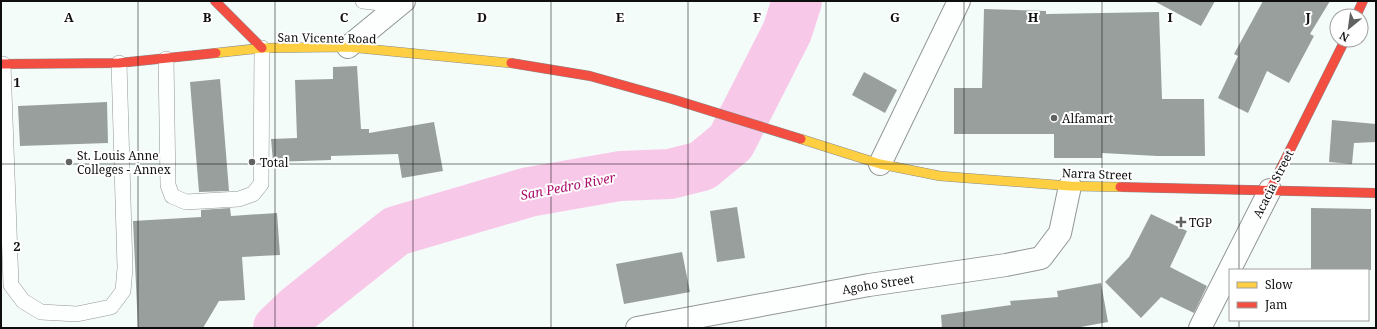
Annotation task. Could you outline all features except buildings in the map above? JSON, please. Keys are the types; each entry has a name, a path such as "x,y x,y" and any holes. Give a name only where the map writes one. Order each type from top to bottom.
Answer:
{"main road":[{"path":"215,1 262,48"},
{"name":"San Vicente Road","path":"2,64 119,63 262,48 348,48 506,62 590,76 672,99 822,145"},
{"name":"Acacia Street","path":"1270,190 1341,48"},
{"name":"Narra Street","path":"822,145 880,164 940,176 1070,186 1376,193"}],"street":[{"path":"880,164 958,1"},
{"path":"348,48 401,3"},
{"name":"Agoho Street","path":"637,328 869,285 1006,265 1041,258 1060,234 1070,186"},
{"name":"Acacia Street","path":"1230,269 1270,190"},
{"name":"Acacia Street","path":"1200,328 1229,271"}],"lane":[{"path":"363,1 401,3"},
{"path":"166,59 168,185 172,196 186,202 239,199 253,194 261,184 262,48"},
{"path":"2,64 11,285 23,301 41,312 77,314 111,307 123,291 126,268 119,63"}],"waterway":[{"name":"San Pedro River","path":"278,328 298,309 396,231 529,192 620,176 670,174 702,166 731,142 787,32 797,1"}],"traffic: slow":[{"path":"216,53 262,48 348,47 511,63"},
{"path":"801,139 880,164 940,176 1070,186 1120,187"}],"traffic: jam":[{"path":"215,1 262,48"},
{"path":"1360,8 1363,1"},
{"path":"1270,190 1341,48"},
{"path":"1,64 119,63 216,53"},
{"path":"511,63 590,76 672,99 801,139"},
{"path":"1120,187 1376,193"}],"place":[{"name":"Alfamart","path":"1054,118"},
{"name":"St. Louis Anne Colleges - Annex","path":"69,162"},
{"name":"Total","path":"252,162"},
{"name":"TGP","path":"1181,222"}]}
